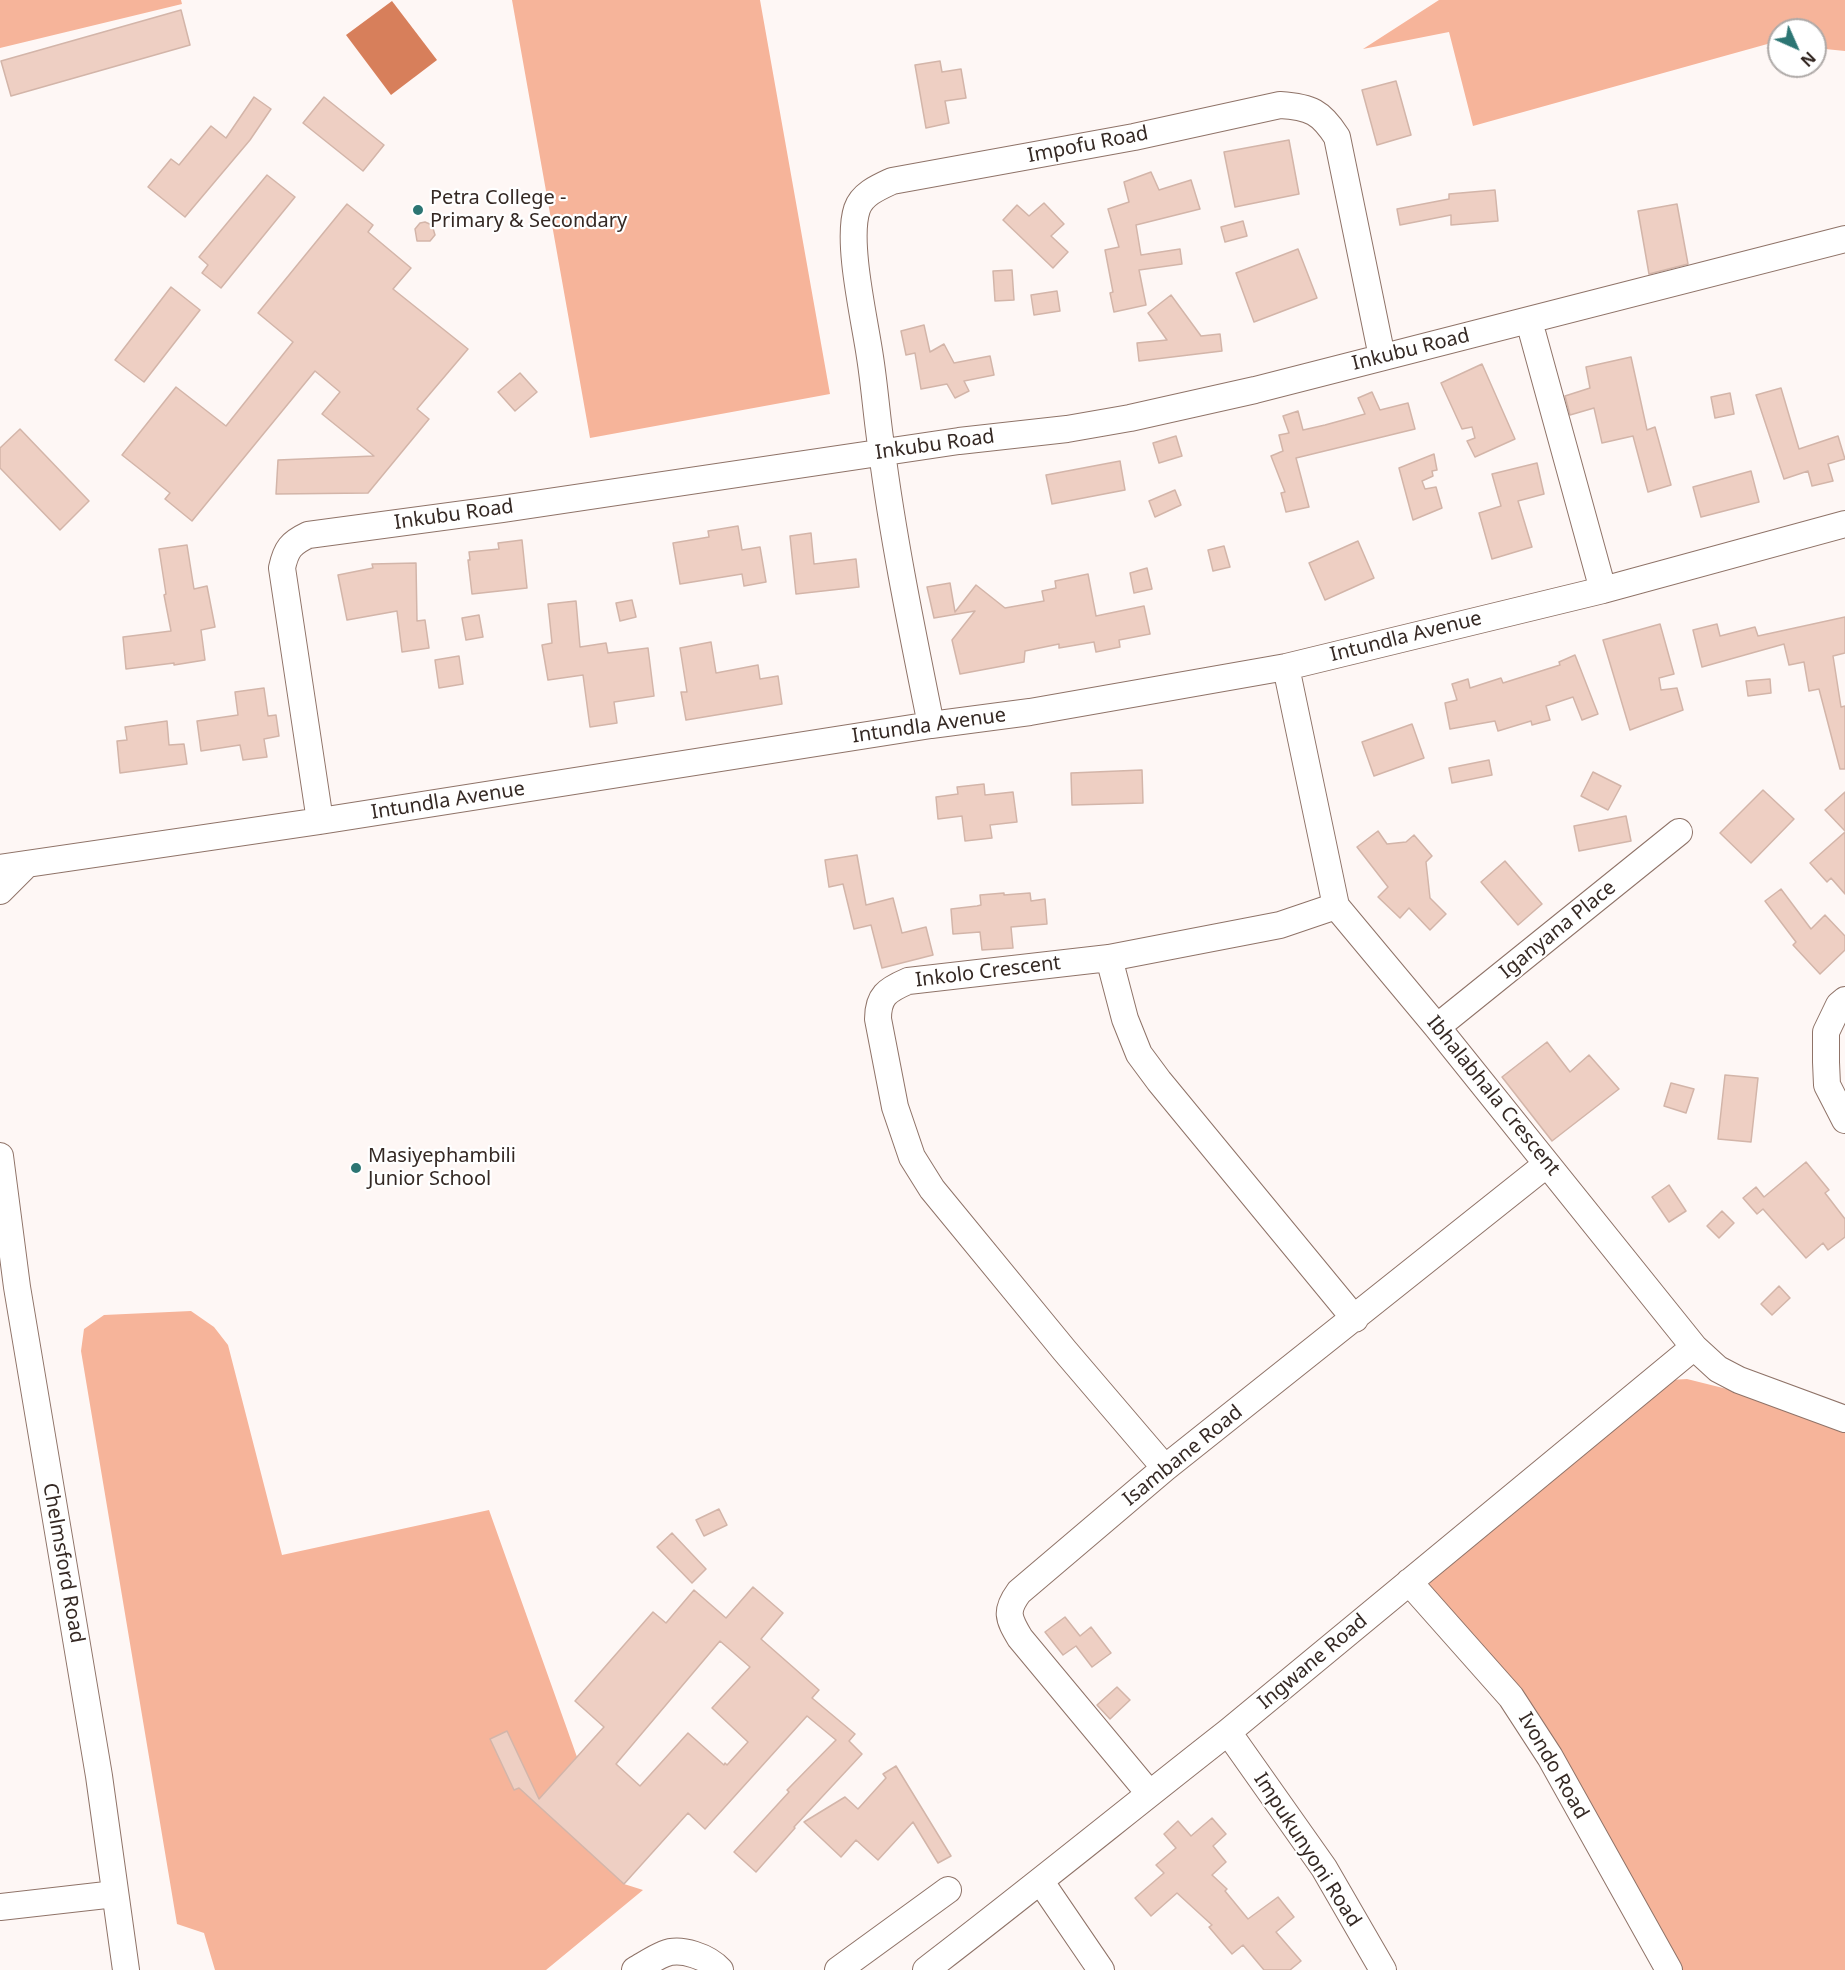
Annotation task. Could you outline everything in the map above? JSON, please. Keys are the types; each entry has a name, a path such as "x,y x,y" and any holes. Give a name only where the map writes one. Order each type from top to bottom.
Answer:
{"street":[{"name":"Impofu Road","path":"882,452 877,401 855,256 854,229 861,200 891,181 1134,137 1280,105 1300,106 1315,111 1326,120 1337,137 1382,357"},
{"name":"Inkubu Road","path":"320,821 282,568 285,554 296,541 308,535 502,509 959,441 1067,429 1130,418 1256,390 1845,238"},
{"path":"1529,321 1603,590"},
{"path":"882,452 912,632 931,725"},
{"name":"Intundla Avenue","path":"0,868 1030,711 1286,667 1603,590 1845,524"},
{"name":"Ibhalabhala Crescent","path":"1286,667 1336,906 1437,1027 1694,1347 1718,1369 1739,1380 1845,1419"},
{"name":"Iganyana Place","path":"1437,1027 1679,832"},
{"path":"0,891 27,864"},
{"name":"Inkolo Crescent","path":"1166,1468 1065,1351 932,1189 912,1157 895,1107 878,1019 878,1004 895,986 908,981 1109,958 1280,925 1336,906"},
{"path":"1109,958 1125,1019 1139,1054 1159,1082 1355,1319"},
{"path":"1845,1000 1839,1005 1826,1032 1826,1062 1827,1085 1845,1120"},
{"name":"Chelmsford Road","path":"0,1156 8,1288 99,1776 126,1970"},
{"name":"Isambane Road","path":"1149,1793 1020,1638 1009,1614 1011,1603 1019,1592 1166,1468 1548,1164"},
{"name":"Ingwane Road","path":"926,1970 1041,1882 1149,1793 1228,1732 1694,1347"},
{"name":"Ivondo Road","path":"1410,1582 1511,1697 1550,1757 1669,1970"},
{"name":"Impukunyoni Road","path":"1228,1732 1324,1868 1383,1970"},
{"path":"1041,1882 1101,1970"},
{"path":"838,1970 948,1890"},
{"path":"0,1907 115,1894"},
{"path":"635,1970 666,1953 694,1955 716,1965 720,1970"}],"shaded area":[{"path":"0,0 181,0 182,4 0,48"},
{"path":"512,0 760,0 830,394 590,438"},
{"path":"1439,0 1845,0 1845,51 1827,49 1827,18 1767,18 1767,44 1473,126 1449,32 1363,49"},
{"path":"392,1 437,60 391,95 346,35"},
{"path":"191,1311 214,1327 228,1345 282,1555 489,1510 577,1757 536,1803 624,1884 643,1890 546,1970 215,1970 204,1933 177,1924 81,1351 84,1329 104,1315"},
{"path":"1687,1379 1731,1390 1845,1426 1845,1970 1678,1970 1429,1587 1430,1577 1670,1380"}],"building":[{"path":"181,10 190,45 11,96 1,61"},
{"path":"940,61 942,72 961,69 966,98 945,101 949,123 926,128 915,65"},
{"path":"1396,81 1411,135 1377,145 1362,90"},
{"path":"254,97 271,109 250,140 185,217 148,187 171,159 179,165 211,126 226,138"},
{"path":"324,97 384,145 363,171 303,123"},
{"path":"1289,140 1299,194 1235,207 1224,152"},
{"path":"1151,172 1159,190 1191,180 1200,209 1136,225 1141,255 1180,249 1182,264 1139,270 1146,305 1114,312 1110,293 1113,292 1105,250 1119,247 1108,209 1129,202 1124,182"},
{"path":"267,175 295,197 221,288 202,273 208,265 199,257"},
{"path":"1495,190 1498,221 1451,225 1451,215 1400,225 1397,209 1449,199 1449,194"},
{"path":"1044,203 1064,224 1051,236 1068,252 1053,268 1003,220 1017,205 1029,216"},
{"path":"347,204 373,225 368,232 411,268 393,289 468,349 417,409 429,419 368,493 276,494 278,460 374,456 322,414 340,392 315,371 192,521 165,499 170,493 122,455 176,387 226,426 293,342 258,313"},
{"path":"1677,204 1688,264 1649,274 1638,211"},
{"path":"1243,221 1247,236 1225,242 1221,227"},
{"path":"425,222 432,225 435,235 430,241 417,241 415,229 420,223"},
{"path":"1298,249 1317,298 1254,322 1236,273"},
{"path":"1012,270 1014,300 995,301 993,271"},
{"path":"171,287 200,310 144,382 115,360"},
{"path":"1057,291 1060,311 1034,315 1031,295"},
{"path":"1171,295 1201,336 1220,334 1222,351 1139,361 1137,343 1167,340 1148,313"},
{"path":"924,325 930,352 944,344 954,363 990,356 994,375 964,381 969,391 955,398 947,384 921,389 915,353 906,355 901,331"},
{"path":"1631,357 1647,430 1655,427 1671,485 1648,492 1633,436 1602,443 1594,408 1570,415 1565,396 1590,388 1586,367"},
{"path":"1482,364 1515,439 1475,457 1467,441 1475,438 1472,427 1462,429 1441,383"},
{"path":"520,373 537,392 515,411 498,392"},
{"path":"1781,388 1799,449 1838,436 1845,459 1828,464 1833,481 1812,486 1808,471 1784,479 1756,395"},
{"path":"1372,392 1380,410 1408,403 1415,429 1296,458 1309,507 1286,512 1281,493 1285,492 1271,456 1283,451 1279,435 1289,433 1283,416 1298,411 1303,430 1325,425 1365,414 1358,398"},
{"path":"1730,393 1734,414 1715,418 1711,397"},
{"path":"20,429 89,501 60,530 0,468 0,448"},
{"path":"1176,436 1182,456 1159,463 1153,443"},
{"path":"1434,454 1437,470 1432,471 1433,476 1422,481 1425,489 1436,487 1442,508 1413,520 1399,468"},
{"path":"1120,461 1125,490 1052,504 1046,475"},
{"path":"1537,463 1544,494 1518,501 1532,547 1492,559 1479,513 1501,506 1492,474"},
{"path":"1751,471 1759,502 1701,517 1693,487"},
{"path":"1175,490 1181,505 1155,517 1149,501"},
{"path":"738,526 742,550 760,547 766,582 744,586 742,574 680,584 673,543 709,537 708,531"},
{"path":"811,533 814,564 856,559 859,587 796,594 790,536"},
{"path":"522,540 527,588 472,594 469,552 499,549 498,543"},
{"path":"1358,541 1374,578 1325,600 1309,563"},
{"path":"187,545 194,589 207,586 215,627 201,630 205,660 126,669 123,637 171,631 159,549"},
{"path":"1224,546 1230,567 1213,571 1208,550"},
{"path":"416,563 417,621 425,620 429,648 402,652 397,611 347,620 338,575 373,568 372,564"},
{"path":"1147,568 1152,589 1134,593 1130,573"},
{"path":"1088,574 1096,616 1144,606 1150,634 1119,640 1120,647 1096,652 1094,642 1059,648 1059,644 1025,651 1024,662 960,674 952,640 975,611 934,618 927,587 950,583 955,612 976,585 1005,608 1044,601 1042,591 1056,588 1055,581"},
{"path":"632,600 636,617 620,621 616,603"},
{"path":"576,601 580,647 606,643 608,653 648,648 654,696 614,702 617,723 590,727 583,675 548,680 542,645 552,643 548,604"},
{"path":"479,615 483,637 466,640 462,618"},
{"path":"1845,617 1845,653 1833,656 1841,707 1845,706 1845,769 1840,769 1819,689 1809,691 1804,662 1789,665 1784,644 1702,667 1693,630 1717,624 1720,636 1755,627 1758,636"},
{"path":"1660,624 1674,674 1659,678 1661,690 1677,688 1683,710 1630,730 1603,640"},
{"path":"711,642 716,673 758,665 760,679 778,676 782,704 686,720 681,692 687,692 680,648"},
{"path":"1575,655 1598,714 1582,720 1573,697 1546,706 1550,720 1532,725 1531,721 1498,731 1495,721 1450,729 1445,703 1457,700 1452,684 1468,679 1470,688 1501,678 1503,683 1560,665 1559,662"},
{"path":"459,656 463,684 439,688 435,660"},
{"path":"1770,679 1771,693 1748,696 1746,681"},
{"path":"264,688 268,716 276,715 279,736 264,739 267,757 243,760 240,745 201,751 197,721 238,715 235,692"},
{"path":"167,721 169,745 184,744 187,764 120,773 117,741 127,740 125,727"},
{"path":"1412,724 1424,758 1374,776 1362,742"},
{"path":"1489,760 1492,775 1452,783 1449,768"},
{"path":"1142,770 1143,803 1072,805 1071,773"},
{"path":"1593,772 1621,786 1608,810 1581,796"},
{"path":"984,784 985,795 1013,792 1017,822 990,825 992,838 965,841 962,816 938,819 936,797 958,794 957,787"},
{"path":"1763,790 1794,819 1751,863 1720,833"},
{"path":"1845,792 1845,831 1825,810"},
{"path":"1626,816 1631,841 1579,851 1574,826"},
{"path":"1378,831 1387,844 1406,842 1414,835 1432,856 1426,862 1430,898 1446,914 1430,930 1409,908 1400,918 1378,897 1388,887 1357,847"},
{"path":"1845,832 1845,894 1831,878 1827,882 1810,863"},
{"path":"857,855 866,905 893,898 902,933 926,927 933,955 882,968 871,925 854,929 843,884 829,887 825,860"},
{"path":"1505,861 1542,904 1518,925 1481,882"},
{"path":"1781,889 1811,929 1825,915 1845,936 1845,950 1820,974 1793,945 1796,942 1765,901"},
{"path":"1004,893 1004,895 1030,893 1031,901 1045,899 1047,924 1011,927 1013,948 982,950 980,932 953,934 951,909 981,905 980,895"},
{"path":"1547,1042 1570,1072 1589,1055 1619,1089 1552,1141 1502,1077"},
{"path":"1725,1075 1758,1078 1751,1142 1718,1139"},
{"path":"1671,1083 1694,1089 1686,1113 1664,1106"},
{"path":"1806,1162 1829,1190 1825,1193 1845,1219 1845,1237 1828,1250 1823,1243 1806,1258 1763,1209 1757,1214 1743,1198 1756,1187 1764,1197"},
{"path":"1669,1185 1686,1211 1669,1222 1652,1197"},
{"path":"1722,1211 1734,1223 1719,1238 1707,1226"},
{"path":"1779,1286 1790,1298 1772,1315 1761,1304"},
{"path":"719,1509 727,1525 704,1536 696,1520"},
{"path":"672,1533 706,1569 692,1583 657,1547"},
{"path":"753,1587 783,1613 761,1639 819,1690 812,1698 855,1734 849,1741 862,1754 794,1827 756,1872 734,1852 789,1792 787,1790 836,1740 807,1716 705,1829 688,1813 624,1884 519,1788 514,1790 490,1739 507,1731 539,1799 604,1727 575,1701 653,1612 666,1623 694,1590 726,1618","holes":["720,1641 750,1667 712,1708 748,1742 727,1765 725,1763 724,1765 688,1733 640,1786 616,1764"]},
{"path":"1065,1617 1080,1636 1091,1627 1111,1653 1092,1667 1076,1646 1063,1655 1045,1632"},
{"path":"1117,1687 1130,1700 1110,1719 1097,1705"},
{"path":"896,1766 951,1856 938,1863 913,1822 878,1860 856,1840 841,1857 804,1822 845,1797 858,1809 886,1778 883,1774"},
{"path":"1212,1818 1226,1834 1213,1846 1226,1862 1212,1875 1227,1889 1225,1891 1248,1919 1278,1897 1294,1917 1276,1932 1301,1961 1290,1970 1264,1970 1243,1945 1232,1954 1209,1927 1212,1925 1177,1893 1151,1916 1135,1898 1164,1873 1156,1865 1176,1848 1164,1834 1178,1821 1191,1836"}],"place":[{"name":"Petra College - Primary & Secondary","path":"418,210"},
{"name":"Masiyephambili Junior School","path":"356,1168"}]}
